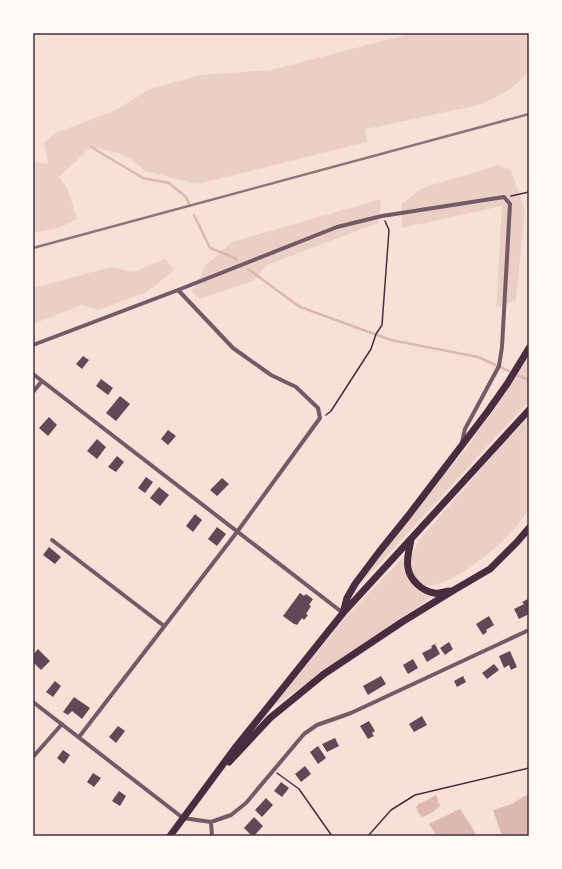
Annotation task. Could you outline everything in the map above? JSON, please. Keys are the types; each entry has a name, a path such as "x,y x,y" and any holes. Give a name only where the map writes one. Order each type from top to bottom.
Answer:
{"main road":[{"path":"343,614 347,598 355,584 461,447 503,389 529,348"},
{"path":"170,836 235,748 343,614 529,410"},
{"path":"209,783 270,718 324,674 402,622 490,569 529,528"},
{"path":"411,539 408,567 413,579 421,587 435,593 454,590"}],"street":[{"path":"33,345 337,227 382,216 504,197 510,204 499,366 465,429 461,447"},
{"path":"79,737 237,532 320,418 318,408 296,388 272,375 233,348 178,290"},
{"path":"33,374 343,614"},
{"path":"33,392 42,381"},
{"path":"52,540 164,626"},
{"path":"33,702 184,818 211,822 231,815 246,803 304,734 317,725 351,713 529,630"},
{"path":"33,758 62,724"},
{"path":"211,822 212,836"}],"path":[{"path":"504,197 529,192"},
{"path":"320,418 331,411 371,349 376,334 382,325 390,230 382,216"},
{"path":"368,836 391,810 415,795 529,768"},
{"path":"274,770 299,789 332,836"}],"shaded area":[{"path":"413,33 529,33 529,72 509,90 483,104 365,129 367,142 197,184 145,171 132,160 118,153 91,147 59,177 67,187 77,219 59,228 33,233 33,162 48,164 44,143 55,133 114,111 150,89 200,75 271,70"},
{"path":"499,165 511,170 525,211 516,300 496,308 502,206 402,228 401,205 422,188"},
{"path":"381,199 378,223 267,265 253,281 200,299 192,292 206,265 232,242"},
{"path":"165,259 174,270 147,292 98,310 82,305 33,324 33,288 111,267 133,272"},
{"path":"529,354 529,401 352,592 383,550 464,451 502,398"},
{"path":"529,417 529,509 506,538 491,552 469,568 457,576 435,585 426,585 420,582 413,574 411,559 420,539 500,447"},
{"path":"407,553 404,565 408,575 415,583 433,596 271,708 344,619"},
{"path":"436,795 440,806 430,814 422,817 416,807"},
{"path":"526,795 529,796 529,836 502,836 493,810 512,804"},
{"path":"460,809 477,836 438,836 429,824"}],"building":[{"path":"83,356 89,360 82,369 76,364"},
{"path":"101,379 113,388 108,395 96,386"},
{"path":"120,396 130,404 116,421 106,413"},
{"path":"49,417 57,425 48,436 39,428"},
{"path":"168,430 176,436 168,445 161,439"},
{"path":"97,439 106,447 97,459 87,451"},
{"path":"117,456 124,462 116,472 108,467"},
{"path":"146,477 153,482 145,493 138,488"},
{"path":"222,478 229,484 217,496 210,490"},
{"path":"159,487 169,495 160,506 150,498"},
{"path":"195,514 202,520 193,532 186,526"},
{"path":"217,527 226,534 217,546 208,539"},
{"path":"49,547 61,557 55,564 43,555"},
{"path":"300,593 304,596 306,594 313,599 306,614 308,615 304,620 302,618 297,625 283,616"},
{"path":"528,599 529,614 519,619 514,609 524,604 522,602"},
{"path":"489,616 494,625 486,630 487,632 483,635 476,624"},
{"path":"449,642 453,649 445,655 440,648"},
{"path":"435,644 440,654 427,662 422,653 432,648 431,646"},
{"path":"38,649 50,661 41,670 33,662 33,655"},
{"path":"510,651 517,667 511,670 509,665 504,668 499,656"},
{"path":"413,659 418,668 408,674 403,665"},
{"path":"494,664 499,670 487,679 482,673"},
{"path":"381,676 386,684 368,695 363,686"},
{"path":"463,676 466,682 457,687 454,681"},
{"path":"55,681 61,686 53,697 46,692"},
{"path":"74,697 90,708 82,719 72,711 68,715 63,712"},
{"path":"422,716 427,725 414,732 409,724"},
{"path":"369,721 375,731 372,733 374,736 368,739 360,726"},
{"path":"118,726 125,731 116,743 109,737"},
{"path":"335,738 339,746 327,752 322,744"},
{"path":"318,746 326,758 318,764 310,752"},
{"path":"63,750 70,755 64,764 57,758"},
{"path":"305,766 311,774 301,782 295,774"},
{"path":"93,773 101,778 94,787 87,782"},
{"path":"281,782 289,788 282,797 274,791"},
{"path":"119,791 126,796 120,806 112,801"},
{"path":"266,798 273,805 262,817 255,810"},
{"path":"254,817 263,826 254,836 252,836 244,828"}],"waterway":[{"path":"91,147 143,178 169,183 186,197 190,206"},
{"path":"194,215 210,248 231,256 237,260"},
{"path":"248,269 300,307 391,340 478,357 509,371"},
{"path":"517,375 529,380"}],"railway":[{"path":"33,248 529,114"}]}
